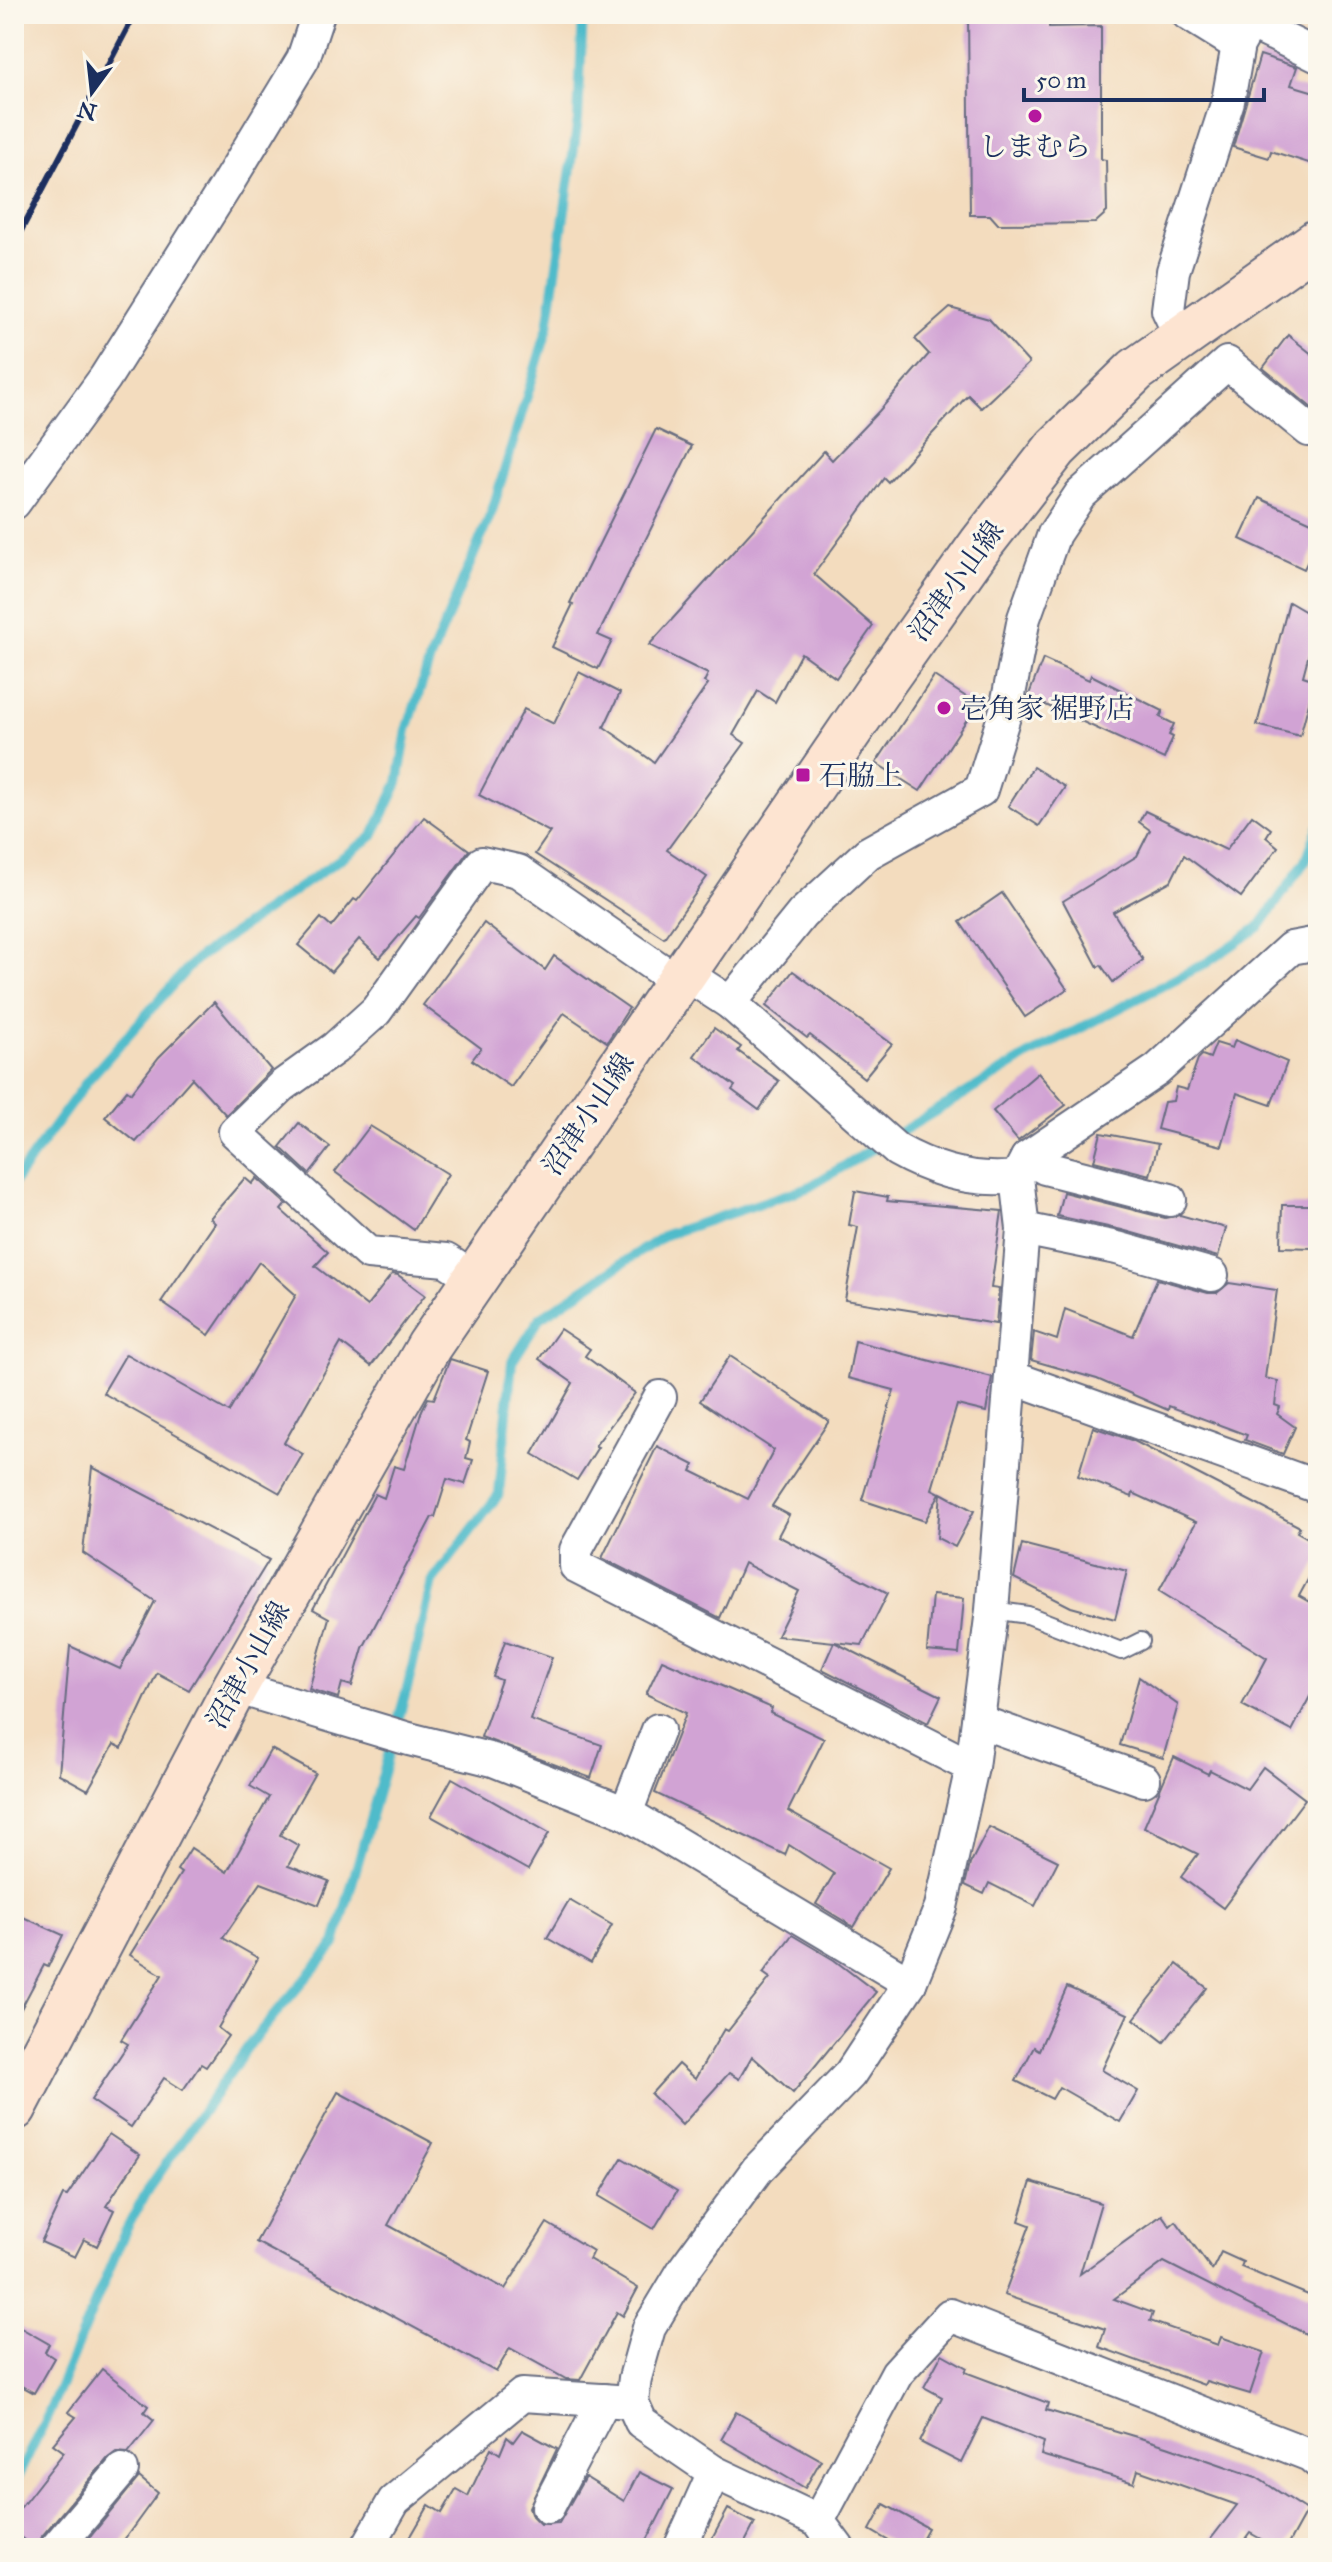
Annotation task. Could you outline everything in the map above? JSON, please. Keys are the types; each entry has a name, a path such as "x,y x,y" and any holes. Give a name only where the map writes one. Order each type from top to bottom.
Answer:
{"main road":[{"name":"沼津小山線","path":"14,2108 235,1687 429,1346 884,681 1016,498 1056,448 1098,406 1136,370 1181,337 1312,254"}],"street":[{"path":"14,503 105,378 210,211 303,59 318,14"},
{"path":"1188,14 1248,27 1318,56"},
{"path":"1181,337 1168,310 1173,271 1228,101 1248,27"},
{"path":"730,1003 802,914 868,853 981,790 1006,710 1024,618 1054,534 1080,495 1227,363 1309,430"},
{"path":"475,1279 446,1260 368,1253 235,1132 282,1086 335,1048 376,1011 482,863 518,871 681,977 730,1003 897,1150 921,1164 958,1175 992,1180 1022,1167 1157,1070 1291,948 1318,943"},
{"path":"1022,1167 1045,1168 1170,1200"},
{"path":"548,2507 635,2378 649,2328 685,2268 757,2170 850,2074 910,1983 941,1907 972,1767 992,1610 1023,1229 1022,1167"},
{"path":"1023,1229 1117,1248 1212,1275"},
{"path":"1011,1377 1318,1487"},
{"path":"660,1397 576,1550 576,1566 972,1767"},
{"path":"235,1687 493,1760 626,1813 910,1983"},
{"path":"978,1721 1144,1780"},
{"path":"626,1813 658,1730"},
{"path":"818,2521 897,2373 950,2315 1310,2455 1318,2462"},
{"path":"367,2548 394,2501 522,2395 618,2401 641,2422 714,2472 818,2521 838,2548"},
{"path":"56,2548 122,2470"},
{"path":"680,2548 714,2472"}],"lane":[{"path":"992,1610 1028,1615 1121,1651 1141,1641"}],"building":[{"path":"968,14 1049,14 1049,27 1101,26 1101,159 1106,160 1107,212 1095,223 998,224 990,215 970,215"},
{"path":"1260,55 1297,67 1291,85 1318,93 1318,166 1271,151 1269,158 1233,147"},
{"path":"950,308 989,319 1029,363 981,408 968,395 888,482 884,478 814,574 873,626 836,678 801,653 775,702 758,691 733,735 745,743 667,850 707,877 664,938 535,854 550,832 479,795 524,709 554,724 579,672 620,693 604,727 654,762 708,684 704,682 708,674 649,645 824,451 832,460 879,411 929,354 915,339"},
{"path":"1288,335 1318,359 1318,413 1263,368"},
{"path":"656,429 692,446 598,635 612,641 598,669 552,647 573,604 570,603"},
{"path":"1259,498 1318,525 1318,540 1304,569 1240,539"},
{"path":"1289,602 1318,619 1303,676 1315,680 1300,736 1257,725"},
{"path":"1043,659 1089,680 1091,675 1163,711 1160,717 1174,724 1169,735 1173,737 1164,759 1028,697"},
{"path":"934,676 977,704 920,791 876,763"},
{"path":"1033,767 1065,787 1039,826 1008,806"},
{"path":"1145,811 1226,850 1252,815 1271,829 1266,837 1278,847 1241,897 1184,855 1171,881 1113,912 1143,960 1113,982 1101,965 1098,967 1063,901 1137,856 1150,830 1139,822"},
{"path":"424,817 469,850 419,918 416,916 380,958 359,939 331,972 298,945 321,918 331,927 354,899 357,901"},
{"path":"1002,893 1067,989 1025,1017 960,922"},
{"path":"484,923 545,970 554,956 629,1008 607,1042 564,1013 511,1087 472,1060 481,1048 423,1005"},
{"path":"793,971 892,1044 864,1078 810,1035 807,1038 766,1006"},
{"path":"214,1002 271,1070 226,1115 192,1078 136,1142 105,1117 127,1090 131,1093 159,1057"},
{"path":"714,1028 741,1047 738,1051 779,1081 759,1110 732,1090 735,1086 694,1056"},
{"path":"1235,1040 1287,1062 1271,1105 1237,1093 1222,1146 1157,1129 1164,1102 1173,1101 1176,1087 1187,1090 1198,1059 1202,1055 1210,1058 1216,1043 1232,1048"},
{"path":"1038,1073 1066,1105 1018,1141 993,1111"},
{"path":"299,1123 330,1147 309,1174 280,1147"},
{"path":"370,1126 448,1174 414,1230 335,1172"},
{"path":"1101,1133 1158,1144 1150,1175 1094,1161"},
{"path":"245,1178 252,1184 257,1178 286,1204 281,1210 328,1252 315,1266 367,1306 392,1274 425,1295 371,1366 341,1343 284,1443 303,1454 280,1493 103,1393 126,1354 229,1412 296,1295 259,1262 209,1335 161,1302 215,1223 210,1218"},
{"path":"855,1191 888,1197 887,1201 1002,1211 991,1288 999,1289 996,1324 845,1300 858,1227 849,1225"},
{"path":"1063,1192 1165,1218 1180,1215 1226,1228 1218,1257 1122,1230 1057,1216"},
{"path":"1282,1205 1312,1205 1312,1248 1281,1247"},
{"path":"1157,1279 1208,1293 1217,1293 1229,1283 1277,1290 1265,1378 1278,1381 1275,1405 1280,1407 1277,1414 1295,1427 1283,1454 1245,1440 1247,1435 1169,1406 1168,1410 1097,1379 1031,1360 1034,1332 1057,1340 1065,1309 1133,1336"},
{"path":"560,1329 590,1349 585,1356 635,1393 595,1446 598,1447 577,1480 533,1454 573,1383 539,1359"},
{"path":"855,1341 992,1377 986,1412 957,1405 932,1489 940,1493 925,1521 862,1500 894,1390 848,1378"},
{"path":"730,1356 829,1421 772,1506 789,1515 778,1536 888,1593 862,1645 777,1636 799,1591 744,1563 720,1618 602,1558 657,1446 694,1465 691,1471 748,1499 774,1450 700,1401"},
{"path":"450,1359 488,1371 466,1440 470,1442 466,1458 473,1460 465,1484 447,1479 435,1517 432,1517 363,1648 352,1686 342,1683 338,1698 309,1689 329,1618 313,1609 375,1494 384,1498 394,1466 404,1469 422,1410 428,1398 434,1399"},
{"path":"1093,1427 1134,1441 1252,1502 1300,1527 1297,1532 1318,1544 1318,1561 1299,1596 1318,1607 1318,1681 1292,1731 1242,1705 1267,1658 1159,1591 1196,1522 1133,1493 1132,1497 1078,1476"},
{"path":"92,1467 269,1560 189,1690 157,1673 122,1748 114,1744 88,1790 59,1774 70,1646 120,1669 155,1601 83,1553"},
{"path":"941,1493 974,1511 955,1547 937,1538"},
{"path":"1022,1544 1127,1571 1115,1619 1071,1607 1014,1578"},
{"path":"932,1595 964,1598 959,1654 927,1651"},
{"path":"505,1641 552,1657 530,1720 602,1745 591,1778 481,1737 501,1680 493,1677"},
{"path":"834,1642 941,1696 928,1723 822,1669"},
{"path":"662,1660 772,1708 770,1713 824,1739 788,1811 889,1868 854,1927 816,1904 834,1874 789,1845 785,1855 655,1793 686,1713 646,1694"},
{"path":"1139,1677 1178,1705 1163,1758 1120,1745"},
{"path":"271,1749 315,1773 280,1835 299,1846 288,1866 329,1881 319,1905 261,1883 223,1938 258,1958 218,2028 228,2036 206,2067 201,2064 183,2090 164,2078 131,2127 91,2100 128,2044 121,2040 162,1975 130,1955 181,1873 177,1870 191,1848 227,1872 269,1797 250,1786"},
{"path":"1174,1757 1208,1774 1210,1770 1247,1789 1263,1767 1305,1799 1223,1908 1181,1877 1198,1854 1144,1827"},
{"path":"452,1778 549,1833 528,1870 431,1816"},
{"path":"989,1827 1058,1861 1035,1906 989,1883 984,1894 965,1885 970,1864"},
{"path":"569,1900 612,1925 591,1963 547,1938"},
{"path":"14,1913 63,1935 48,1967 44,1965 14,2022"},
{"path":"792,1935 834,1960 876,1992 793,2093 752,2056 739,2079 729,2073 682,2125 651,2094 678,2064 695,2079 724,2029 728,2031 770,1978 763,1973"},
{"path":"1177,1964 1207,1988 1164,2042 1134,2019"},
{"path":"1067,1987 1128,2014 1102,2070 1138,2091 1120,2122 1059,2087 1052,2099 1016,2081 1034,2047 1039,2050"},
{"path":"338,2092 433,2143 388,2225 505,2289 547,2223 593,2251 589,2259 638,2288 623,2316 617,2312 580,2380 566,2379 510,2348 496,2372 256,2242"},
{"path":"109,2134 140,2155 106,2206 114,2210 97,2246 84,2239 75,2257 41,2242 63,2195 67,2196"},
{"path":"622,2158 677,2191 654,2229 599,2196"},
{"path":"1031,2182 1101,2203 1080,2274 1162,2215 1170,2226 1176,2221 1212,2270 1221,2252 1243,2262 1241,2267 1318,2299 1318,2340 1164,2262 1114,2299 1153,2313 1150,2321 1218,2345 1221,2337 1264,2352 1250,2394 1206,2381 1204,2385 1099,2347 1105,2329 1004,2295 1030,2225 1019,2221"},
{"path":"14,2324 49,2344 45,2352 54,2358 34,2393 14,2382"},
{"path":"942,2354 967,2368 965,2372 1048,2403 1046,2410 1167,2446 1256,2477 1307,2510 1286,2548 1277,2548 1250,2533 1239,2548 1204,2548 1237,2505 1138,2470 1134,2483 1041,2455 1044,2442 983,2418 961,2463 920,2442 942,2397 924,2387"},
{"path":"102,2369 148,2406 144,2412 154,2420 128,2453 116,2452 108,2458 34,2548 14,2532 14,2516 64,2452 53,2444 76,2417 68,2412"},
{"path":"736,2412 821,2460 805,2488 721,2439"},
{"path":"522,2430 557,2449 529,2507 540,2524 559,2523 585,2477 624,2501 639,2472 673,2489 643,2548 404,2548 429,2505 442,2513 456,2489 468,2496 491,2448 500,2454 507,2437 513,2442"},
{"path":"139,2477 158,2493 118,2548 81,2548"},
{"path":"884,2504 928,2528 917,2548 901,2548 870,2530"},
{"path":"728,2509 755,2523 742,2548 730,2548 712,2539"}],"waterway":[{"path":"14,1182 88,1080 195,960 373,836 398,783 407,730 429,662 492,511 548,327 578,120 583,14"},
{"path":"14,2484 48,2415 124,2234 146,2192 253,2040 335,1944 408,1685 432,1582 499,1494 512,1362 540,1318 665,1235 809,1187 1031,1054 1208,962 1260,926 1306,860 1318,828"}],"railway":[{"path":"14,244 135,14"}],"place":[{"name":"しまむら","path":"1035,116"},
{"name":"壱角家 裾野店","path":"944,708"},
{"name":"石脇上","path":"803,775"}]}
